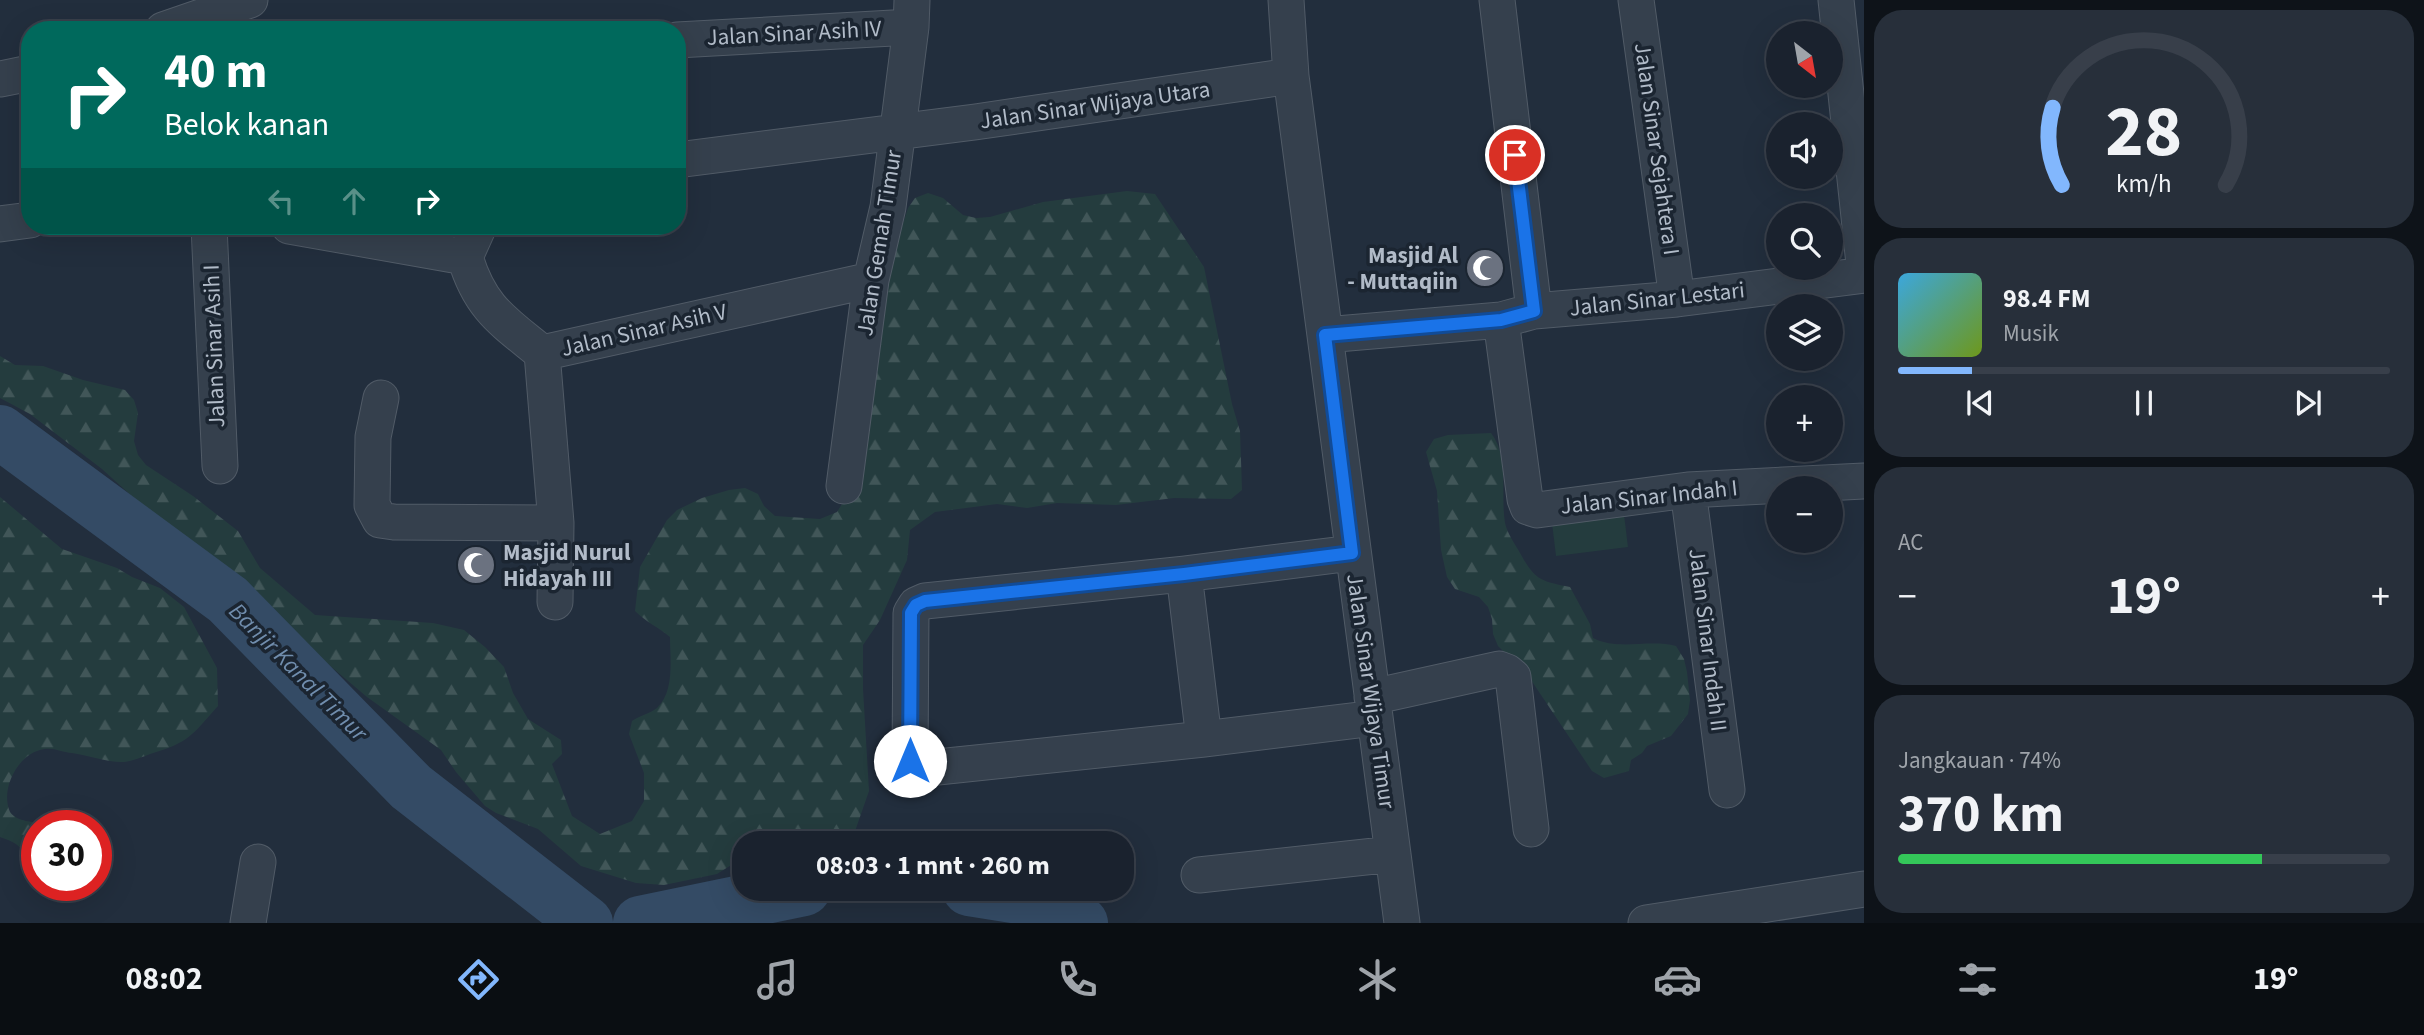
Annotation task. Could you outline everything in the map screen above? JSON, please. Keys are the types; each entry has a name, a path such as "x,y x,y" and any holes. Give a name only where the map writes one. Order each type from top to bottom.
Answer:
{"street":[{"path":"189,21 250,0"},
{"path":"254,21 260,0"},
{"name":"Jalan Sinar Wijaya Timur","path":"1286,0 1291,76 1402,923"},
{"path":"1497,0 1517,315"},
{"name":"Jalan Sinar Sejahtera I","path":"1636,0 1677,299"},
{"path":"1836,0 1853,58 1864,264"},
{"name":"Jalan Sinar Asih IV","path":"686,39 912,14"},
{"name":"Jalan Gemah Timur","path":"844,486 871,280 888,207 912,14"},
{"path":"0,79 21,75"},
{"name":"Jalan Sinar Wijaya Utara","path":"686,159 989,120 1291,76"},
{"path":"0,224 21,221"},
{"name":"Jalan Sinar Asih I","path":"209,235 220,466"},
{"name":"Jalan Sinar Asih V","path":"474,235 472,281 480,296 494,314 542,354 871,280"},
{"name":"Jalan Sinar Lestari","path":"1325,335 1677,299 1864,275"},
{"name":"Jalan Sinar Indah I","path":"1517,315 1525,499 1528,507 1537,510 1688,490 1864,481"},
{"path":"542,354 556,523 555,602"},
{"path":"381,398 373,437 372,505 380,520 556,523"},
{"name":"Jalan Sinar Indah II","path":"1688,490 1727,790"},
{"path":"1352,553 1184,574 925,601 916,605 911,613 910,761 917,767 928,768 1204,739 1373,708 1499,670 1507,671 1513,677 1531,829"},
{"path":"1184,574 1204,739"},
{"path":"1199,875 1393,854"},
{"path":"248,923 258,862"},
{"path":"1646,923 1864,889"}],"green space":[{"path":"1127,191 1155,194 1204,267 1240,431 1242,490 1231,499 1174,498 1116,505 1057,503 1027,508 997,504 935,512 910,530 907,560 880,620 863,645 869,791 855,831 732,831 732,865 717,874 664,885 636,883 581,866 538,829 485,806 441,750 367,697 231,586 102,469 30,414 0,398 0,356 15,365 43,366 83,380 125,390 134,400 138,413 134,441 138,455 146,465 193,496 238,531 260,568 315,615 433,623 464,630 504,667 513,693 528,719 561,740 562,754 552,764 572,816 600,834 632,821 644,801 644,773 629,734 632,721 657,708 663,701 669,684 670,637 635,611 640,567 667,520 677,510 702,498 745,488 758,494 764,506 775,516 820,519 837,512 858,478 879,280 899,236 908,208 915,198 928,193 943,198 963,215 976,218 990,217 1043,202"},
{"path":"1491,433 1497,443 1502,465 1506,527 1530,569 1545,581 1570,587 1590,624 1593,638 1613,644 1676,646 1684,659 1690,700 1688,714 1671,736 1647,746 1631,760 1629,771 1604,778 1592,771 1529,677 1498,646 1488,607 1479,597 1455,589 1447,577 1441,550 1437,491 1426,452 1434,439 1448,435"},
{"path":"0,497 62,549 117,568 160,588 184,607 217,668 218,706 182,741 137,759 118,762 52,749 32,753 18,766 7,794 10,812 21,820 21,849 0,837"},
{"path":"1623,506 1628,547 1556,556 1551,515"}],"waterway":[{"name":"Banjir Kanal Timur","path":"0,432 228,600 411,787 586,923"},
{"name":"Banjir Kanal Timur","path":"640,923 746,901"},
{"name":"Banjir Kanal Timur","path":"1044,901 1050,902 1081,923"}],"place":[{"name":"Masjid Al - Muttaqiin","path":"1485,268"},
{"name":"Masjid Nurul Hidayah III","path":"476,565"}],"route":[{"path":"910,761 911,613 916,605 925,601 1184,574 1352,553 1325,335 1501,320 1534,311 1515,155"}]}
